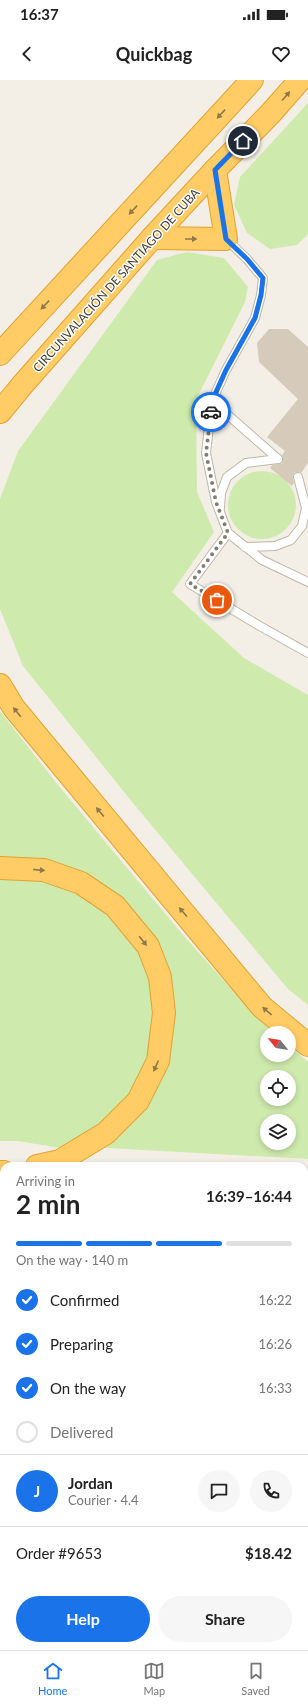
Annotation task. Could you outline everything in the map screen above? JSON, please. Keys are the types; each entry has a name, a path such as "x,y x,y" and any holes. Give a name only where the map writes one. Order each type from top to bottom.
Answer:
{"highway":[{"name":"CIRCUNVALACIÓN DE SANTIAGO DE CUBA","path":"0,412 152,238 215,170 271,113 300,80"},
{"path":"0,354 250,83"},
{"path":"152,238 226,239 215,170"},
{"path":"0,428 24,383"},
{"path":"0,685 14,708 262,1007 308,1045"},
{"path":"0,868 44,870 81,883 115,906 148,946 160,977 164,1013 158,1062 138,1101 106,1133 60,1161 55,1162"}],"lane":[{"path":"226,239 247,259 263,278 261,295 255,318 226,370 212,401 206,453 216,502 228,533 262,560 308,582"},
{"path":"212,401 278,459 246,463 227,477 221,493 220,513"},
{"path":"245,547 275,546 291,540 302,526 306,508 298,477 308,486"},
{"path":"228,533 190,584 308,653"}],"green space":[{"path":"308,103 308,234 297,245 270,249 247,233 234,205 240,177"},
{"path":"187,252 224,258 248,287 245,302 196,400 197,492 214,532 172,592 244,658 308,695 308,1005 288,989 133,803 23,666 0,609 0,499 18,451 157,260"},
{"path":"262,471 275,474 286,481 293,492 296,505 293,518 286,529 275,536 262,539 249,536 238,529 231,518 228,505 231,492 238,481 249,474"},
{"path":"0,711 58,785 183,935 266,1026 260,1026 260,1062 296,1062 296,1051 308,1062 308,1159 89,1147 60,1148 18,1141 0,1141"}],"building":[{"path":"269,329 288,329 308,347 308,463 301,473 294,473 294,483 292,486 270,468 272,465 282,463 282,455 285,451 267,437 298,399 259,362 257,343"}],"way so far":[{"path":"211,412 206,453 216,502 228,533 190,584 217,600"}],"route":[{"path":"211,412 212,401 226,370 255,318 261,295 263,278 247,259 226,239 215,170 243,141"}]}
